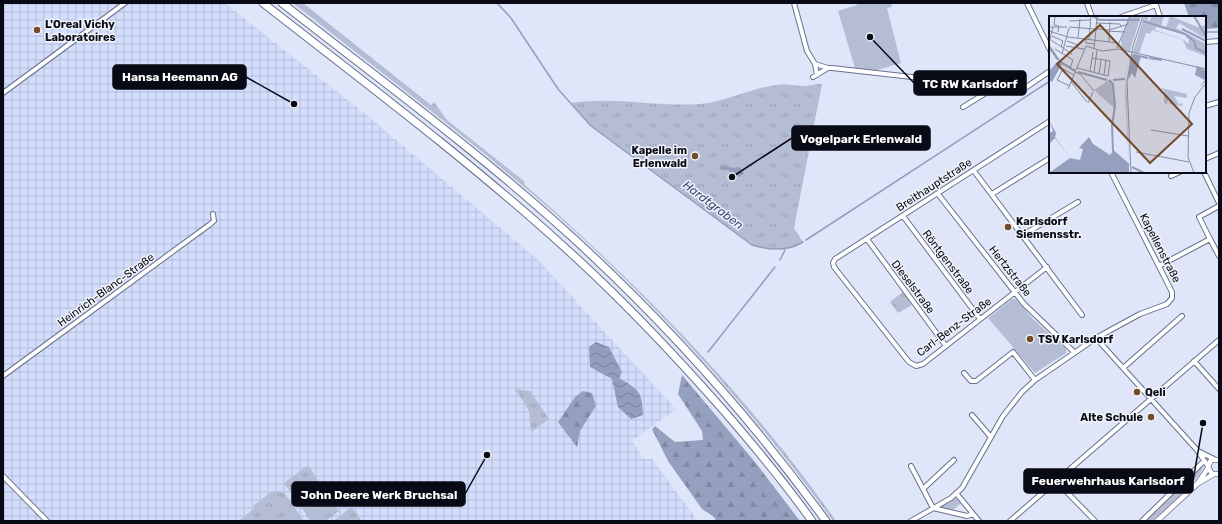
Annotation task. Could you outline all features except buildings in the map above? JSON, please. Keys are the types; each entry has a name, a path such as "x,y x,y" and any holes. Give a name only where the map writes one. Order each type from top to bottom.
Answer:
{"highway":[{"path":"263,3 500,191 586,267 642,321 696,379 759,452 812,521"},
{"path":"282,3 509,183 617,280 680,344 731,401 768,445 826,521"}],"street":[{"path":"3,93 125,3"},
{"path":"794,3 807,52 815,64 815,76 828,68"},
{"path":"1027,3 1049,47"},
{"path":"1088,3 1092,16"},
{"path":"1124,16 1155,4 1160,16"},
{"path":"1206,42 1219,41"},
{"path":"815,64 828,68 1018,90 1026,88 1049,72"},
{"path":"963,107 986,93 990,87"},
{"path":"1206,106 1219,102"},
{"name":"Breithauptstraße","path":"834,267 833,263 835,259 1049,123"},
{"path":"1206,160 1219,154"},
{"path":"992,194 1049,159"},
{"path":"974,171 1082,315"},
{"name":"Kapellenstraße","path":"1096,338 1140,314 1170,302 1172,292 1112,173"},
{"path":"1171,176 1178,173"},
{"path":"1204,173 1219,204 1199,217 1219,256"},
{"name":"Hertzstraße","path":"938,194 1031,311 1074,352"},
{"path":"1023,235 1078,202"},
{"name":"Heinrich-Blanc-Straße","path":"3,376 209,225 214,221 213,214"},
{"name":"Röntgenstraße","path":"903,216 980,319"},
{"name":"Dieselstraße","path":"867,239 946,346"},
{"path":"1159,266 1210,239"},
{"name":"Carl-Benz-Straße","path":"834,267 909,362 916,366 923,364 1047,267"},
{"path":"1123,368 1182,316"},
{"path":"911,521 956,493 966,482 990,436 1012,403 1035,380 1096,338 1197,450 1208,467 1217,475 1197,484"},
{"path":"1010,521 1219,340"},
{"path":"964,373 971,381 976,381 1012,352 1035,380"},
{"path":"1194,361 1219,389"},
{"path":"972,415 990,436"},
{"path":"1157,521 1197,484 1208,467 1218,459 1197,450"},
{"path":"923,488 954,460"},
{"path":"1142,521 1202,463"},
{"path":"911,466 932,508"},
{"path":"3,476 47,521"},
{"path":"1056,481 1095,521"},
{"path":"956,493 979,521"},
{"path":"932,508 967,516 973,514"}],"shaded area":[{"path":"3,3 225,3 369,117 537,259 676,409 632,441 644,459 652,459 698,521 3,521"}],"green space":[{"path":"293,3 303,3 431,105 434,102 447,120 525,182 524,184 609,262 650,302 690,343 729,386 802,474 836,521 833,521 771,439 738,400 669,323 633,286 526,188"},
{"path":"857,3 891,3 892,7 887,8 901,63 874,71 855,68 838,11 857,5"},
{"path":"1184,3 1219,3 1219,28 1206,29 1206,16 1189,16"},
{"path":"822,84 794,228 803,242 790,247 778,249 752,245 591,126 571,103 587,101 619,101 684,105 700,104 719,101 767,87 782,85 804,86"},
{"path":"903,292 912,305 898,313 890,302"},
{"name":"TSV Karlsdorf","path":"1012,299 1016,299 1033,319 1066,349 1066,353 1035,373 988,318"},
{"path":"682,375 755,462 800,521 716,521 714,517 702,509 668,461 652,429 655,426 675,442 703,440 702,431 678,394"},
{"path":"515,389 530,391 549,419 531,432 529,411"},
{"path":"583,391 592,393 596,406 580,431 577,447 558,422 575,397"},
{"path":"1203,464 1202,470 1182,494 1152,521 1144,521"},
{"path":"308,465 339,511 326,521 311,521 284,483"},
{"path":"279,491 284,493 304,521 238,521 254,509 253,506 271,492"},
{"path":"954,499 957,499 961,503 952,511 939,508"},
{"path":"352,507 362,521 333,521"}],"water":[{"path":"721,165 733,168 740,167 744,173 738,177 733,176 729,170 721,170"},
{"path":"596,342 609,347 622,372 619,378 631,385 638,392 642,401 643,415 631,419 618,407 612,379 590,367 589,347"}],"waterway":[{"name":"Hardtgraben","path":"497,3 511,18 558,89 591,126 752,245 765,248 784,249 803,242"},
{"name":"Hardtgraben","path":"1206,32 1219,32"},
{"name":"Hardtgraben","path":"806,240 1049,82"},
{"path":"780,260 785,250"},
{"path":"708,352 775,267"},
{"path":"689,385 689,393 694,403 786,521"}],"place":[{"name":"L'Oreal Vichy Laboratoires","path":"37,30"},
{"name":"TC RW Karlsdorf","path":"870,37"},
{"name":"Hansa Heemann AG","path":"294,104"},
{"name":"Kapelle im Erlenwald","path":"695,156"},
{"name":"Vogelpark Erlenwald","path":"732,177"},
{"name":"Karlsdorf Siemensstr.","path":"1008,227"},
{"name":"TSV Karlsdorf","path":"1030,339"},
{"name":"Qeli","path":"1137,392"},
{"name":"Alte Schule","path":"1151,417"},
{"name":"Feuerwehrhaus Karlsdorf","path":"1203,423"},
{"name":"John Deere Werk Bruchsal","path":"487,455"}]}
